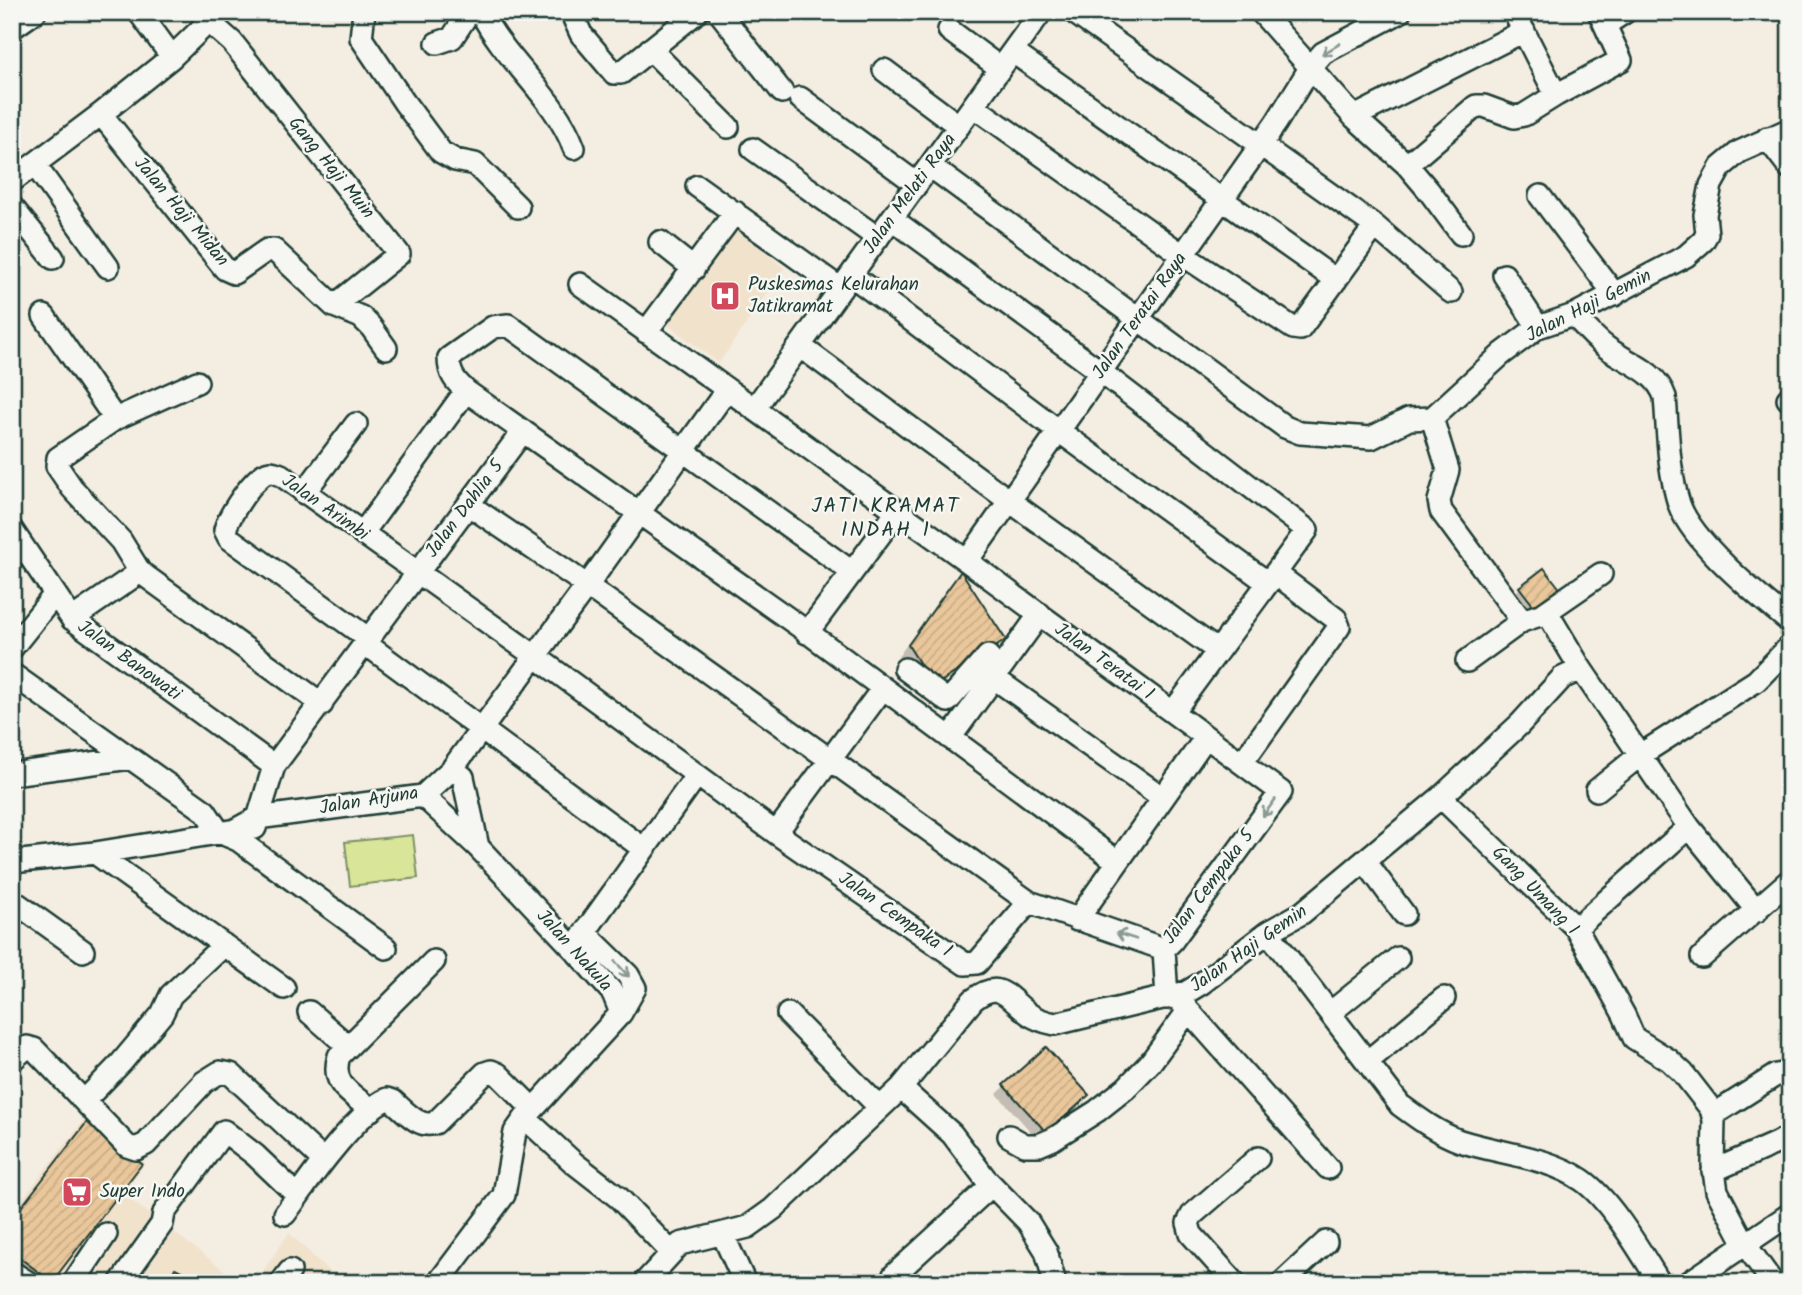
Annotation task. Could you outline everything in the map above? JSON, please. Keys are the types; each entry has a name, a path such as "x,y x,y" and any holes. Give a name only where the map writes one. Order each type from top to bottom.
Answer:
{"street":[{"path":"139,12 172,57"},
{"path":"364,12 361,38 441,152 455,160 475,164 518,207"},
{"path":"437,43 452,38 468,12"},
{"path":"481,12 562,123 574,148"},
{"path":"571,12 581,34 614,74 621,73 697,12"},
{"path":"719,12 791,95 917,184"},
{"name":"Jalan Melati Raya","path":"754,409 1041,12"},
{"path":"1073,12 1375,226 1451,292"},
{"path":"1261,12 1354,117 1407,165 1461,234"},
{"name":"Jalan Teratai Raya","path":"967,561 1261,145 1310,68 1323,53 1400,12"},
{"path":"1407,165 1476,106 1484,106 1514,117 1524,115 1556,94 1622,60 1602,19 1625,12"},
{"path":"12,28 34,13"},
{"path":"12,181 172,57 200,30 207,16"},
{"name":"Gang Haji Muin","path":"207,16 232,42 399,254 334,306"},
{"path":"1354,117 1519,22 1556,94"},
{"path":"949,30 1007,60 1336,280"},
{"path":"650,49 728,127"},
{"path":"884,70 959,126"},
{"path":"973,106 1183,255 1293,328 1300,329 1375,226"},
{"name":"Jalan Haji Midan","path":"101,114 225,269 234,273 267,250 274,250 334,306"},
{"name":"Jalan Haji Gemin","path":"1432,418 1502,354 1538,327 1574,316 1686,256 1707,234 1705,215 1711,185 1721,167 1739,152 1790,129"},
{"path":"1767,138 1790,168"},
{"path":"753,149 878,237"},
{"path":"35,165 108,267"},
{"path":"930,166 1285,427 1300,433 1371,438 1409,419 1432,418 1448,470 1439,501 1441,511 1522,621"},
{"path":"697,186 846,282 1059,432 1336,619 1339,627 1241,763"},
{"path":"1540,196 1615,295"},
{"path":"12,207 53,258"},
{"path":"646,332 735,212"},
{"path":"892,219 1101,372 1307,530 1173,712"},
{"path":"660,242 694,269"},
{"path":"1504,275 1538,327"},
{"name":"Jalan Teratai 1","path":"580,284 967,561 1241,763"},
{"path":"334,306 361,317 386,348"},
{"path":"44,316 115,419"},
{"path":"1574,316 1605,346 1655,379 1661,387 1665,397 1670,468 1680,507 1704,544 1790,622"},
{"path":"852,572 508,325 493,327 449,358 449,369 454,379 466,391 807,633 1118,862"},
{"path":"800,346 1218,651"},
{"path":"197,382 115,419 62,453 57,466 72,488 121,541 140,572 322,704"},
{"path":"362,534 466,391"},
{"name":"Jalan Arjuna","path":"12,862 95,853 242,827 429,800 457,773 541,660 587,586 726,391"},
{"path":"304,493 356,424"},
{"name":"Jalan Dahlia 5","path":"523,431 418,573 697,775"},
{"name":"Jalan Arimbi","path":"367,641 229,538 225,530 231,514 260,476 270,472 281,475 418,573"},
{"path":"469,505 587,586 1029,902 1077,920 1206,737"},
{"path":"807,633 897,512"},
{"name":"Jalan Banowati","path":"12,530 72,619 274,766"},
{"path":"72,619 140,572"},
{"path":"386,948 238,840 274,766 418,573"},
{"path":"1467,661 1522,621 1543,614 1601,574"},
{"path":"12,648 55,594"},
{"path":"950,738 982,683 1040,614"},
{"path":"1543,614 1551,619 1581,669 1689,827 1757,911"},
{"path":"367,641 644,849"},
{"path":"1597,789 1640,755 1756,681 1790,646"},
{"path":"905,669 948,701 982,683 988,656"},
{"name":"Jalan Haji Gemin","path":"644,1283 680,1244 748,1227 773,1209 901,1088 973,1000 983,992 996,989 1008,994 1030,1014 1055,1024 1102,1011 1177,1002 1268,932 1302,913 1441,797 1520,724 1562,678 1581,669"},
{"path":"12,674 205,811 242,827"},
{"path":"982,683 1163,798"},
{"path":"776,833 883,688"},
{"path":"12,774 130,758"},
{"name":"Jalan Cempaka 5","path":"1077,920 1164,949 1280,792 1241,763"},
{"path":"457,773 478,846"},
{"path":"579,940 697,775"},
{"name":"Jalan Cempaka 1","path":"697,775 965,964 976,964 1029,902"},
{"name":"Gang Umang I","path":"1441,797 1576,929 1634,1038 1669,1059 1684,1073 1706,1101 1713,1115"},
{"name":"Jalan Nakula","path":"429,800 579,940 628,975 635,988 621,1013 529,1113"},
{"path":"1576,929 1689,827"},
{"path":"95,853 284,988"},
{"path":"1364,861 1404,914"},
{"path":"1702,957 1790,880"},
{"path":"12,900 83,951"},
{"path":"1268,932 1400,1105 1427,1126 1459,1140 1563,1169 1585,1182 1617,1217 1660,1283"},
{"path":"85,1100 121,1063 162,1014 171,995 223,945"},
{"path":"1164,949 1177,1002 1328,1168"},
{"path":"1330,1013 1398,958"},
{"path":"370,1110 340,1084 336,1076 339,1056 434,961"},
{"path":"1368,1061 1444,998"},
{"path":"1009,1136 1026,1145 1039,1145 1097,1111 1126,1088 1150,1063 1177,1002"},
{"path":"309,1012 348,1046"},
{"path":"788,1014 880,1108"},
{"path":"12,1060 27,1046 34,1049 127,1146 136,1149 146,1144 204,1082 220,1072 231,1074 323,1160"},
{"path":"285,1214 323,1160 370,1110 381,1102 387,1099 393,1101 418,1121 429,1125 435,1123 485,1073 491,1071 498,1074 574,1163 619,1198 671,1252"},
{"path":"1773,1283 1745,1244 1717,1191 1713,1171 1713,1115 1776,1075 1788,1073"},
{"path":"901,1088 952,1134 992,1185 1038,1235 1046,1251 1055,1283"},
{"path":"438,1283 504,1195 514,1132 529,1113"},
{"path":"120,1283 162,1224 164,1213 225,1131 298,1196"},
{"path":"1713,1171 1790,1137"},
{"path":"1235,1283 1191,1234 1188,1223 1192,1216 1258,1158"},
{"path":"894,1275 992,1185"},
{"path":"1688,1283 1790,1214"},
{"path":"73,1283 106,1234"},
{"path":"723,1235 745,1283"},
{"path":"1282,1283 1325,1242"},
{"path":"12,1274 29,1283"}],"shaded area":[{"name":"Puskesmas Kelurahan Jatikramat","path":"734,226 784,268 719,363 665,323"},
{"path":"86,1118 145,1163 123,1194 241,1283 12,1283 12,1212"},
{"path":"289,1233 337,1279 334,1283 255,1283"}],"green space":[{"path":"413,835 418,878 350,886 345,842"}],"building":[{"path":"1544,568 1561,590 1536,609 1519,587"},
{"path":"961,571 1006,640 934,686 908,645"},
{"path":"1046,1047 1089,1095 1047,1133 1003,1085"},
{"name":"Super Indo","path":"87,1122 142,1164 52,1282 12,1252 12,1219"},
{"path":"175,1268 205,1283 167,1283"}],"place":[{"name":"Puskesmas Kelurahan Jatikramat","path":"725,296"},
{"name":"Super Indo","path":"77,1192"}],"district":[{"name":"JATI KRAMAT INDAH 1","path":"886,518"}]}
